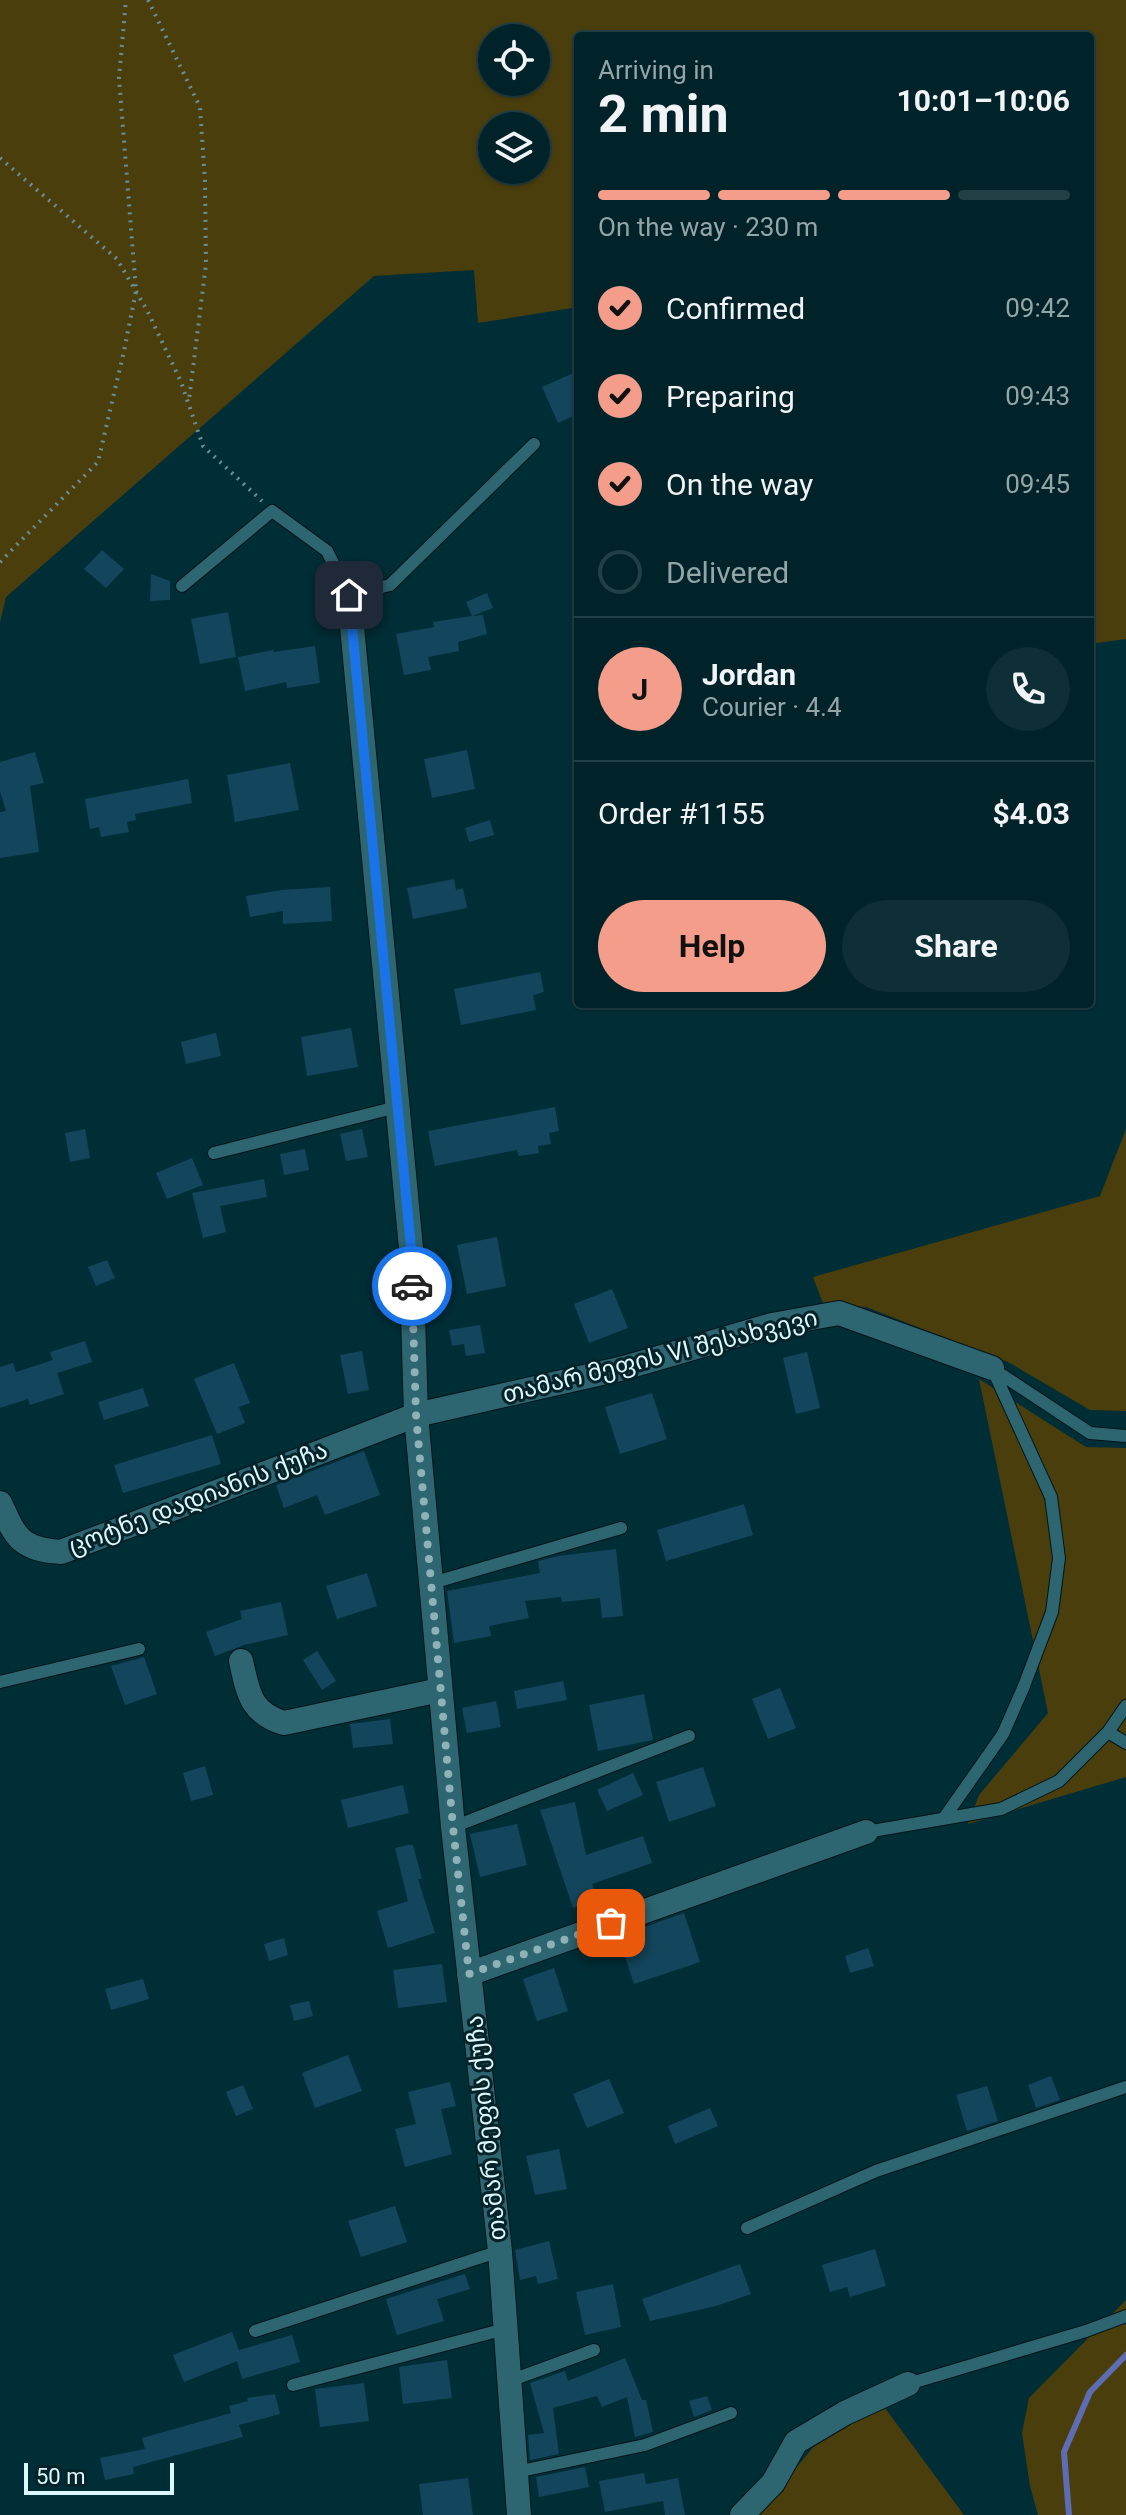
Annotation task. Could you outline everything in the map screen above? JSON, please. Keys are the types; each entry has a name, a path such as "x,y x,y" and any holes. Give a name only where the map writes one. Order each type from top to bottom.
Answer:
{"street":[{"name":"თამარ მეფის ქუჩა","path":"349,595 411,1248 416,1415 440,1690 500,2251 519,2515"},
{"name":"თამარ მეფის VI შესახვევი","path":"416,1415 624,1368 772,1325 839,1313 992,1368"},
{"name":"ცოტნე დადიანის ქუჩა","path":"3,1517 21,1541 37,1550 61,1552 416,1415"},
{"path":"241,1661 252,1701 269,1719 284,1723 440,1690"},
{"path":"469,1974 866,1832"},
{"path":"742,2515 773,2483 796,2442 845,2413 908,2384"}],"lane":[{"path":"182,586 272,511 327,551 349,595 390,585 534,444"},
{"path":"214,1153 397,1107"},
{"path":"992,1368 1090,1433 1126,1436"},
{"path":"944,1818 1003,1734 1052,1612 1059,1558 1051,1497 992,1368"},
{"path":"432,1583 621,1528"},
{"path":"0,1682 139,1649"},
{"path":"866,1832 1001,1809 1059,1781 1108,1732 1126,1706"},
{"path":"1108,1732 1126,1743"},
{"path":"453,1827 689,1736"},
{"path":"747,2228 876,2171 1126,2087"},
{"path":"255,2331 500,2251"},
{"path":"908,2384 1086,2331 1126,2316"},
{"path":"293,2385 505,2329"},
{"path":"509,2381 594,2350"},
{"path":"516,2472 645,2445 731,2413"}],"path":[{"path":"0,562 98,462 136,291 119,78 126,0"},
{"path":"149,0 200,107 206,264 189,404"},
{"path":"0,158 117,259 181,382 203,446 272,511"}],"shaded area":[{"path":"0,0 1126,0 1126,639 1094,643 1094,32 574,32 574,308 478,323 474,270 374,276 6,597 0,622"},
{"path":"1126,1129 1126,1411 1090,1410 1008,1362 866,1307 823,1303 813,1277 1100,1196"},
{"path":"979,1379 1086,1447 1126,1448 1126,1777 968,1824 979,1795 1048,1713"},
{"path":"1126,2300 1126,2515 1038,2515 1022,2433 1029,2398"},
{"path":"885,2408 964,2515 757,2515 820,2439"}],"building":[{"path":"574,373 574,416 558,423 542,387"},
{"path":"102,550 124,569 106,588 84,569"},
{"path":"151,574 170,581 170,600 150,601"},
{"path":"487,593 493,608 472,616 466,602"},
{"path":"228,612 236,657 200,664 191,619"},
{"path":"483,615 487,634 458,642 459,651 428,657 431,670 404,675 396,634 434,627 433,622"},
{"path":"315,646 320,683 287,688 286,682 245,691 238,657"},
{"path":"467,750 475,789 432,798 424,759"},
{"path":"35,752 44,783 30,786 39,852 0,858 0,812 6,811 0,791 0,762"},
{"path":"290,763 299,810 235,822 227,775"},
{"path":"188,779 192,803 135,814 136,820 127,822 129,832 101,837 99,827 90,829 85,799"},
{"path":"490,820 494,835 469,842 465,828"},
{"path":"454,879 456,890 463,888 467,908 413,919 407,888"},
{"path":"330,887 332,921 283,924 283,911 250,917 246,896"},
{"path":"540,972 544,992 533,995 536,1010 461,1025 454,989"},
{"path":"351,1028 358,1067 307,1076 301,1037"},
{"path":"216,1033 221,1056 186,1064 181,1042"},
{"path":"555,1107 559,1131 549,1133 551,1144 538,1146 539,1153 519,1156 517,1150 435,1166 428,1131"},
{"path":"85,1129 90,1158 70,1162 65,1133"},
{"path":"362,1129 368,1157 346,1161 340,1134"},
{"path":"305,1149 309,1170 284,1175 280,1154"},
{"path":"192,1158 203,1185 167,1199 156,1173"},
{"path":"264,1179 267,1197 220,1206 226,1232 203,1238 192,1193"},
{"path":"497,1237 506,1286 467,1294 457,1245"},
{"path":"107,1260 115,1278 96,1286 88,1267"},
{"path":"612,1289 628,1328 589,1343 574,1304"},
{"path":"480,1325 485,1353 466,1356 464,1344 452,1346 449,1330"},
{"path":"85,1341 92,1362 57,1373 50,1352"},
{"path":"362,1351 369,1390 348,1394 340,1355"},
{"path":"807,1352 820,1408 796,1414 783,1358"},
{"path":"53,1360 64,1394 30,1405 28,1399 0,1408 0,1367 13,1363 16,1372"},
{"path":"234,1363 250,1403 239,1407 245,1423 217,1434 194,1379"},
{"path":"143,1388 149,1406 104,1420 98,1402"},
{"path":"652,1393 667,1439 620,1454 605,1407"},
{"path":"212,1435 221,1464 123,1493 114,1465"},
{"path":"364,1451 380,1495 325,1515 317,1495 284,1508 276,1485"},
{"path":"744,1504 753,1535 666,1561 657,1530"},
{"path":"616,1549 623,1616 602,1618 600,1598 562,1602 561,1597 525,1601 529,1618 489,1626 491,1636 454,1643 447,1591 540,1573 538,1561 558,1556"},
{"path":"367,1573 377,1606 337,1619 326,1586"},
{"path":"281,1602 288,1635 244,1645 215,1656 206,1632 242,1619 240,1611"},
{"path":"317,1651 336,1681 322,1690 303,1660"},
{"path":"144,1657 157,1694 125,1705 111,1666"},
{"path":"563,1681 567,1700 517,1709 514,1691"},
{"path":"780,1688 796,1728 768,1739 752,1699"},
{"path":"644,1694 653,1740 598,1751 589,1705"},
{"path":"496,1701 501,1727 467,1733 462,1708"},
{"path":"390,1719 393,1744 353,1748 350,1724"},
{"path":"205,1766 213,1795 191,1801 183,1773"},
{"path":"703,1767 716,1806 669,1822 656,1782"},
{"path":"633,1773 643,1795 607,1811 597,1790"},
{"path":"403,1785 409,1813 348,1828 341,1800"},
{"path":"575,1802 586,1855 643,1836 652,1863 592,1884 598,1900 573,1908 540,1810"},
{"path":"517,1824 527,1865 480,1877 470,1834"},
{"path":"413,1845 422,1879 418,1879 435,1933 388,1948 377,1911 408,1901 395,1848"},
{"path":"684,1913 700,1962 634,1984 622,1948 640,1943 636,1930"},
{"path":"284,1938 288,1955 269,1961 264,1944"},
{"path":"868,1948 874,1966 850,1973 845,1956"},
{"path":"442,1964 447,2002 398,2008 393,1970"},
{"path":"554,1968 568,2011 537,2021 523,1979"},
{"path":"143,1979 149,1999 111,2010 105,1989"},
{"path":"309,2001 313,2016 294,2021 290,2005"},
{"path":"348,2055 362,2091 315,2108 302,2073"},
{"path":"1051,2076 1060,2100 1036,2108 1028,2085"},
{"path":"609,2079 624,2113 587,2128 573,2094"},
{"path":"450,2082 456,2106 441,2109 452,2154 405,2167 395,2129 416,2124 408,2092"},
{"path":"243,2085 253,2109 236,2116 226,2092"},
{"path":"987,2086 998,2121 967,2131 956,2095"},
{"path":"710,2108 718,2126 675,2144 668,2126"},
{"path":"559,2149 567,2189 535,2195 526,2156"},
{"path":"395,2206 407,2242 361,2257 348,2221"},
{"path":"549,2241 558,2279 538,2284 536,2276 520,2280 515,2250"},
{"path":"875,2249 886,2286 850,2297 847,2287 830,2292 822,2265"},
{"path":"740,2264 751,2294 716,2306 650,2321 642,2299"},
{"path":"465,2274 470,2289 437,2299 444,2321 397,2335 386,2299"},
{"path":"613,2284 621,2327 585,2335 576,2292"},
{"path":"232,2332 239,2350 292,2335 300,2362 242,2379 237,2361 184,2382 173,2355"},
{"path":"625,2358 642,2400 646,2400 653,2432 635,2437 627,2397 602,2407 597,2396 553,2408 559,2454 530,2460 528,2435 544,2433 530,2383 565,2371 568,2381"},
{"path":"447,2360 452,2398 403,2404 399,2367"},
{"path":"364,2383 369,2421 320,2427 315,2389"},
{"path":"275,2394 280,2414 239,2425 243,2437 133,2467 134,2474 105,2480 100,2458 145,2449 142,2438 231,2413 229,2406 248,2401 247,2398"},
{"path":"707,2396 712,2410 694,2417 689,2401"},
{"path":"585,2467 589,2487 539,2497 536,2477"},
{"path":"644,2473 646,2484 678,2478 685,2515 665,2515 663,2501 605,2512 599,2481"},
{"path":"468,2478 473,2515 423,2515 419,2484"}],"waterway":[{"path":"1069,2515 1064,2452 1090,2392 1126,2355"}],"way so far":[{"path":"412,1286 416,1415 469,1974 611,1923"}],"route":[{"path":"349,595 411,1248 412,1286"}]}
